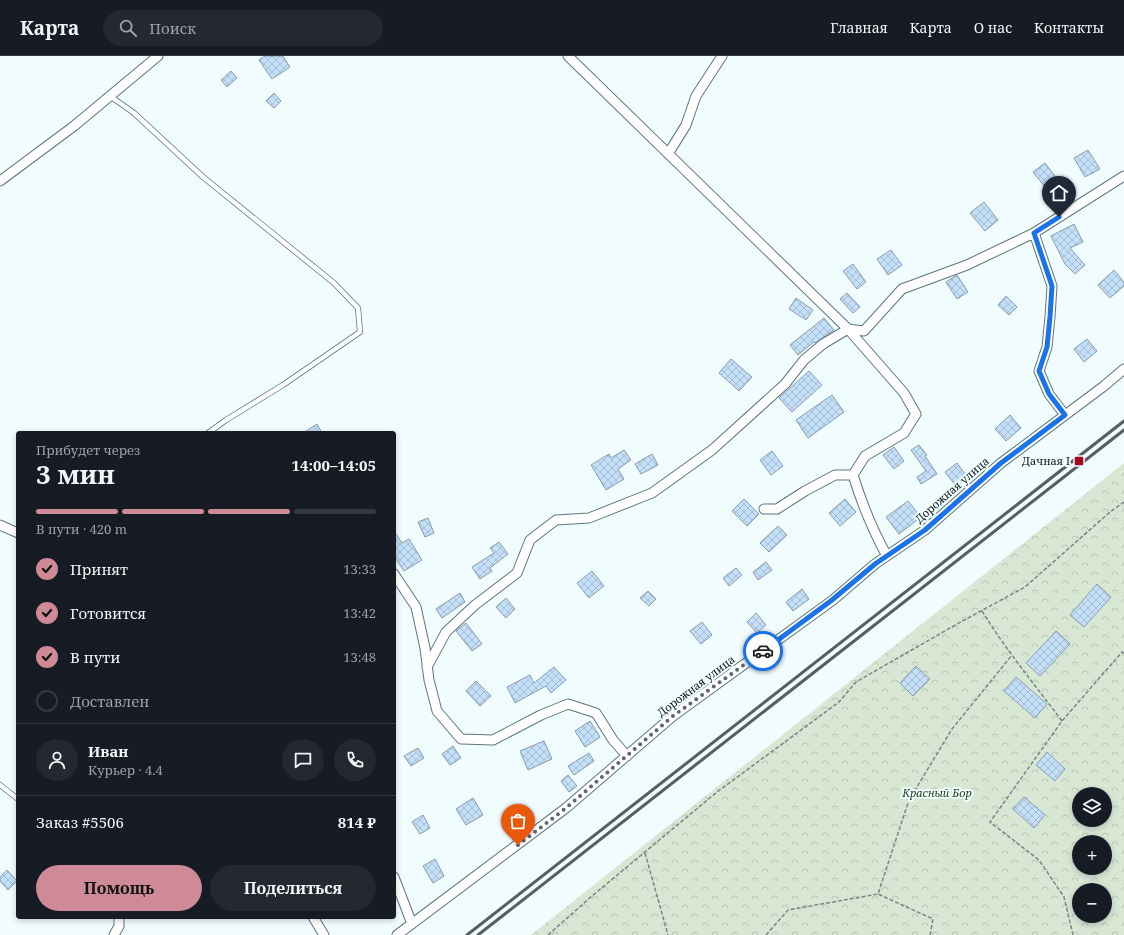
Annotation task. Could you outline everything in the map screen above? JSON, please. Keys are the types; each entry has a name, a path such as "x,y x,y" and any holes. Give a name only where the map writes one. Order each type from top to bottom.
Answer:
{"street":[{"path":"0,181 74,126 158,56"},
{"path":"568,56 848,329 904,393 916,414 904,433 865,456 853,475 858,493 875,535 888,556"},
{"path":"668,154 686,125 696,96 722,56"},
{"path":"427,667 446,632 475,605 517,573 530,540 556,520 589,518 652,493 712,450 785,384 804,360 823,344 848,329 864,331 902,289 967,264 1034,233 1124,176"},
{"path":"1034,233 1052,286 1047,347 1039,371 1049,394 1065,415"},
{"name":"Дорожная улица","path":"397,935 566,808 673,716 832,600 875,564 925,530 1001,463 1124,369"},
{"path":"764,509 777,509 835,475 853,475"},
{"path":"0,526 16,532"},
{"path":"396,577 416,608 425,648 428,680 437,711 461,739 493,740 541,714 568,704 596,713 613,740 627,756"},
{"path":"396,884 412,924"},
{"path":"114,935 119,926 119,919"},
{"path":"314,919 324,935"}],"lane":[{"path":"110,96 134,114 203,177 334,283 358,308 360,332 211,431"},
{"path":"0,785 16,797"}],"path":[{"path":"548,935 592,896 717,792 839,702 856,682 1025,587 1110,512 1124,502"},
{"path":"982,610 1000,640 1062,721"},
{"path":"1073,935 1064,897 1040,860 990,822 1062,721 1122,652 1124,653"},
{"path":"878,894 909,800 952,729 1012,655"},
{"path":"645,853 668,935"},
{"path":"766,935 788,910 878,894 933,919 930,935"}],"green space":[{"name":"Красный Бор","path":"1124,463 1124,935 531,935"}],"building":[{"path":"265,56 283,56 290,67 272,79 259,60"},
{"path":"231,71 237,78 227,87 221,80"},
{"path":"274,93 281,101 274,108 266,101"},
{"path":"1088,150 1100,169 1085,177 1074,158"},
{"path":"1045,163 1060,183 1049,192 1033,172"},
{"path":"984,202 998,220 985,231 970,213"},
{"path":"1074,224 1083,242 1070,248 1085,265 1075,274 1065,264 1051,236"},
{"path":"891,250 902,265 888,275 877,259"},
{"path":"853,264 866,282 857,289 843,271"},
{"path":"1114,270 1124,282 1124,286 1110,298 1098,285"},
{"path":"957,275 968,292 957,299 946,282"},
{"path":"847,293 860,307 853,313 840,299"},
{"path":"1006,296 1017,307 1009,315 998,305"},
{"path":"796,298 813,310 806,320 789,309"},
{"path":"824,318 834,330 815,343 814,342 798,355 790,345"},
{"path":"1087,339 1097,351 1084,362 1074,349"},
{"path":"731,359 752,377 739,391 719,373"},
{"path":"809,371 822,385 792,412 779,398"},
{"path":"832,395 844,412 808,438 796,420"},
{"path":"1010,415 1021,428 1006,441 995,429"},
{"path":"317,424 321,431 306,431"},
{"path":"919,445 927,455 925,456 937,474 921,484 917,477 926,471 911,450"},
{"path":"894,447 904,461 894,469 883,455"},
{"path":"624,450 631,460 618,469 624,479 606,490 591,465 609,454 611,458"},
{"path":"772,451 783,466 771,475 760,460"},
{"path":"652,454 658,465 641,474 635,464"},
{"path":"957,463 968,478 956,486 945,472"},
{"path":"744,499 759,514 747,526 732,511"},
{"path":"845,499 856,512 840,526 829,513"},
{"path":"908,501 921,517 899,534 886,517"},
{"path":"428,518 434,533 425,537 418,522"},
{"path":"778,526 787,535 769,552 760,543"},
{"path":"396,534 402,543 409,539 422,560 404,571 396,559"},
{"path":"499,542 508,554 490,568 492,571 480,579 472,567 494,553 490,548"},
{"path":"766,562 772,570 758,580 753,572"},
{"path":"736,568 742,575 729,586 723,578"},
{"path":"592,571 604,586 589,598 577,583"},
{"path":"1097,584 1111,597 1084,627 1070,615"},
{"path":"802,589 809,599 793,611 786,602"},
{"path":"648,591 656,599 649,606 640,598"},
{"path":"460,593 465,602 442,618 436,609"},
{"path":"506,598 515,609 506,618 496,607"},
{"path":"756,613 766,625 757,633 747,622"},
{"path":"702,622 712,635 701,644 690,631"},
{"path":"466,623 482,644 472,651 456,631"},
{"path":"1056,631 1070,644 1040,676 1026,663"},
{"path":"916,666 930,679 913,696 900,683"},
{"path":"554,667 566,680 551,693 546,686 515,703 507,687 530,675 534,683"},
{"path":"1016,677 1047,704 1035,718 1004,691"},
{"path":"476,681 491,696 480,706 466,691"},
{"path":"590,721 600,737 585,747 575,731"},
{"path":"544,741 552,759 528,770 520,751"},
{"path":"453,746 461,758 450,765 442,754"},
{"path":"418,748 424,758 411,766 404,756"},
{"path":"1047,752 1065,769 1055,781 1036,765"},
{"path":"589,753 594,761 574,775 568,766"},
{"path":"568,775 577,786 569,792 561,781"},
{"path":"1024,797 1045,815 1034,828 1013,809"},
{"path":"473,798 483,815 466,825 456,809"},
{"path":"423,815 430,828 420,834 412,822"},
{"path":"435,859 444,876 433,883 423,866"},
{"path":"7,870 16,880 16,882 8,890 0,881 0,877"}],"railway":[{"path":"467,935 1124,421"},
{"path":"478,935 1124,430"}],"way so far":[{"path":"518,845 566,808 673,716 763,651"}],"place":[{"name":"Дачная I","path":"1079,461"}],"route":[{"path":"763,651 832,600 875,564 925,530 1001,463 1065,415 1049,394 1039,371 1047,347 1052,286 1034,233 1059,217"}]}
